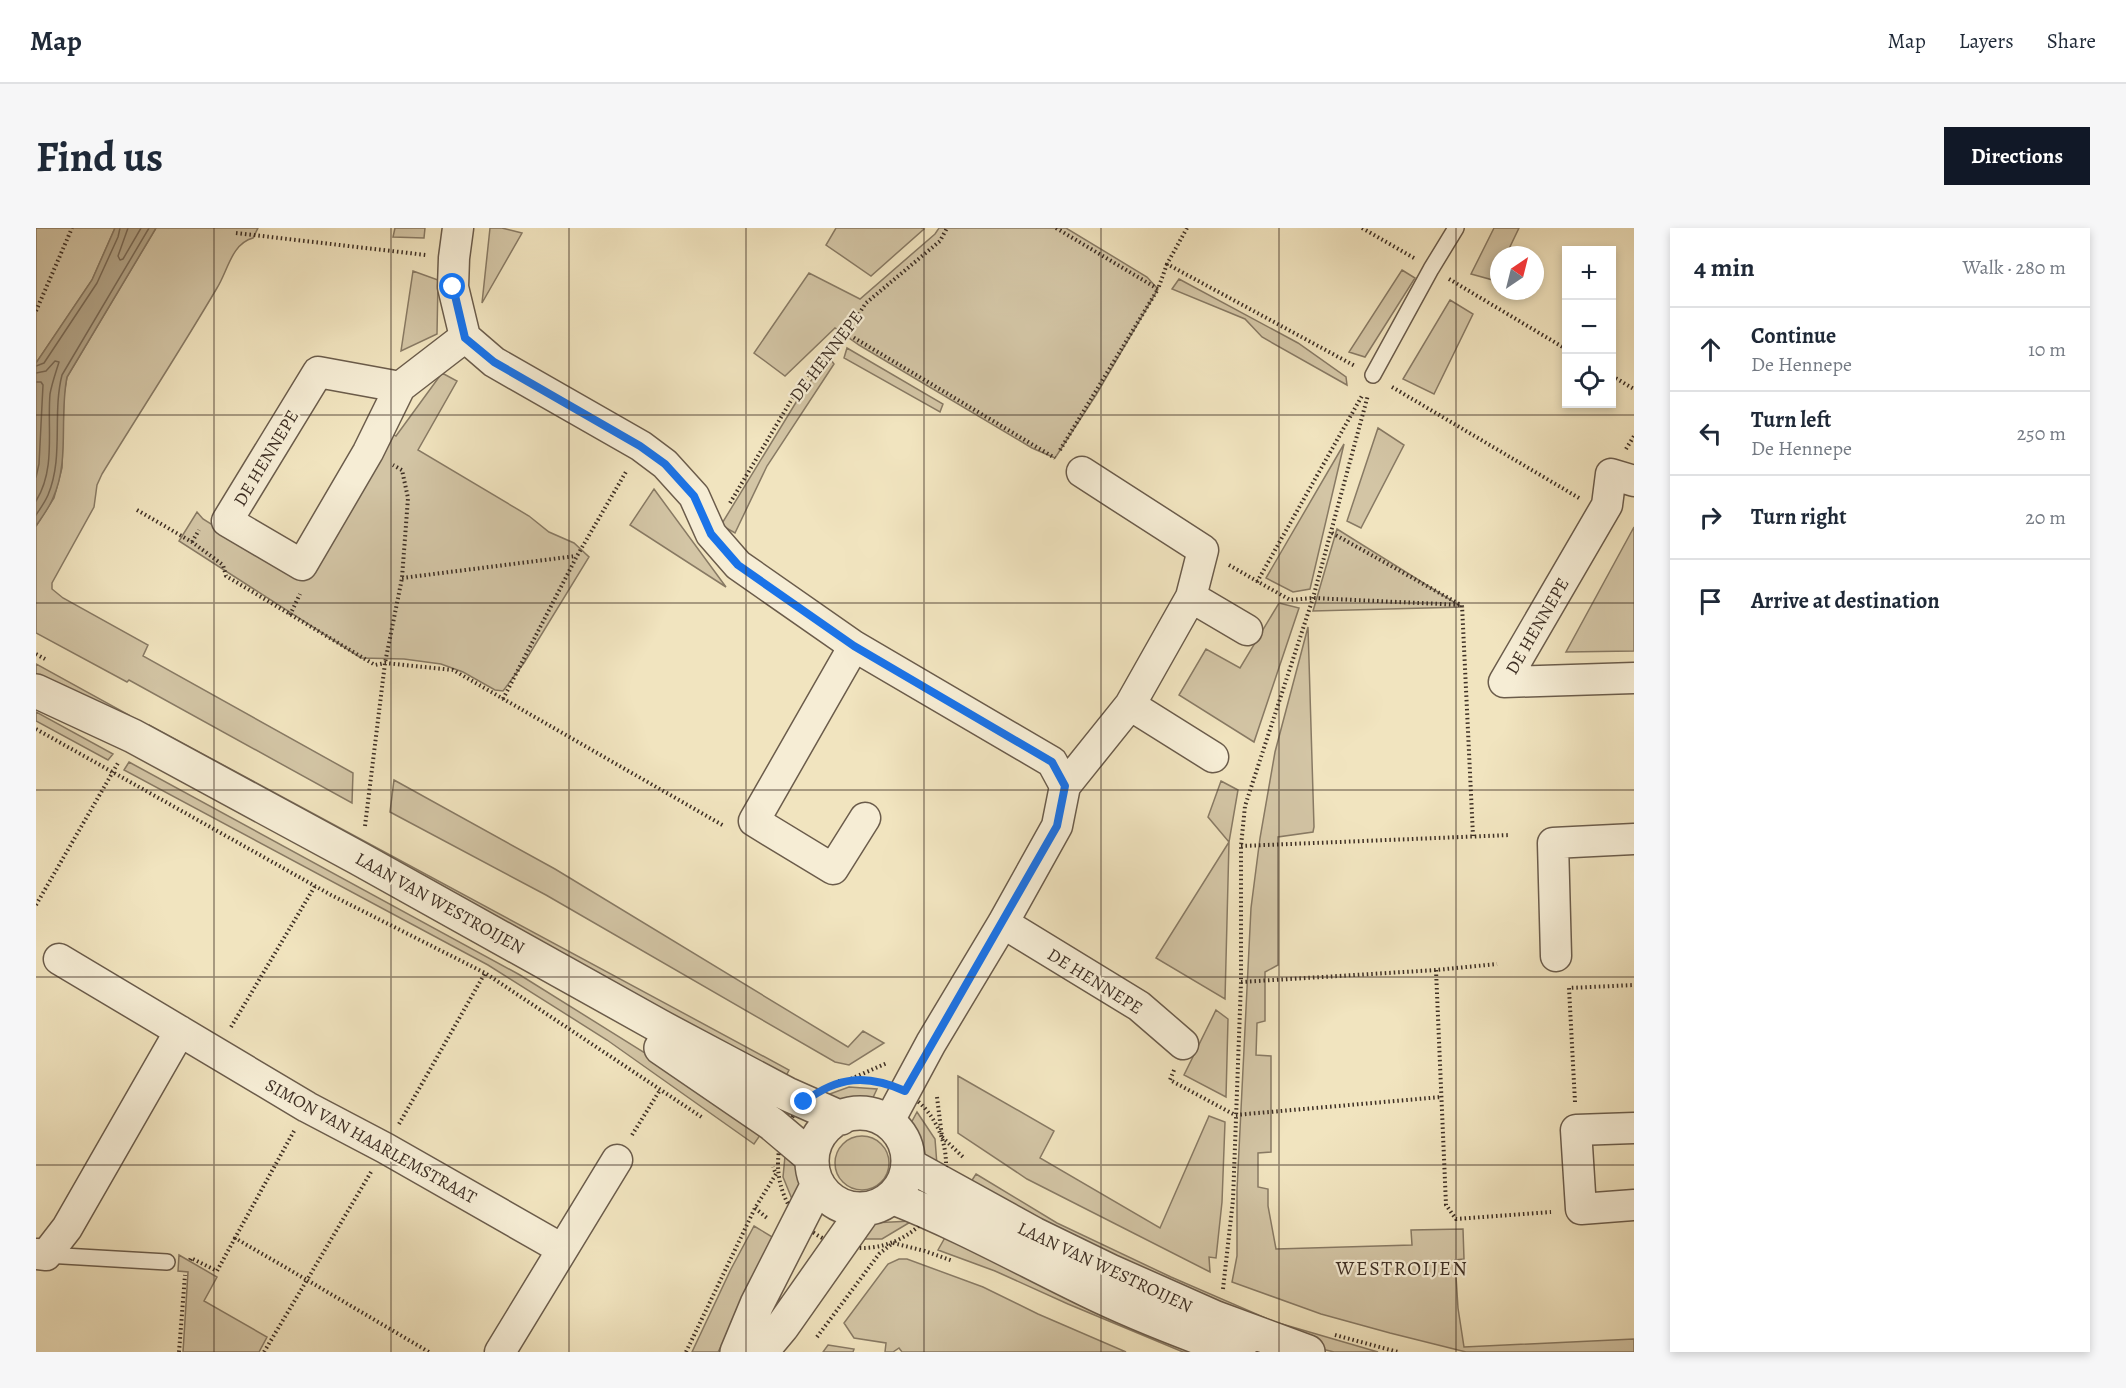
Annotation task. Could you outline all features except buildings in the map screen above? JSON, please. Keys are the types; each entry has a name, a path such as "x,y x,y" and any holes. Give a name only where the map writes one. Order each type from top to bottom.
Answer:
{"street":[{"path":"458,228 453,287 465,338 494,362 640,446 665,464 694,496 711,534 738,565 854,646 1052,762 1065,786"},
{"name":"DE HENNEPE","path":"400,387 318,372 227,521 302,565 368,452 400,387 465,338"},
{"path":"889,1121 931,1043 1003,923 1057,826 1065,786 1130,705 1191,597 1203,550 1082,472"},
{"name":"DE HENNEPE","path":"1623,477 1504,682 1634,678"},
{"path":"1191,597 1247,630"},
{"path":"854,646 754,821 833,869 865,818"},
{"name":"LAAN VAN WESTROIJEN","path":"37,692 122,730 661,1027 804,1102 841,1118"},
{"name":"LAAN VAN WESTROIJEN","path":"37,692 104,738 497,951 653,1042 772,1124 783,1133 815,1171"},
{"path":"1130,705 1213,757"},
{"path":"1556,956 1553,843 1634,839"},
{"name":"DE HENNEPE","path":"1003,923 1139,1006 1183,1044"},
{"name":"SIMON VAN HAARLEMSTRAAT","path":"59,959 307,1107 385,1148 562,1250"},
{"path":"41,1254 67,1228 180,1031"},
{"path":"737,1352 757,1304 800,1222 815,1171 817,1138 831,1122 849,1113 870,1113 889,1121 901,1133 908,1148 909,1165 906,1180 879,1203 839,1246 761,1352"},
{"path":"1634,1128 1576,1130 1581,1209 1634,1205"},
{"path":"500,1352 617,1160"},
{"name":"LAAN VAN WESTROIJEN","path":"909,1165 938,1199 1090,1292 1239,1352"},
{"path":"815,1171 823,1193 839,1205 858,1210 879,1203"},
{"name":"LAAN VAN WESTROIJEN","path":"879,1203 938,1199 1034,1234 1171,1299 1308,1352"}],"lane":[{"path":"1373,375 1456,228"},
{"path":"41,1254 167,1262"}],"path":[{"path":"36,311 72,228"},
{"name":"DE HENNEPE","path":"711,534 802,382 846,333 866,303 940,241 946,228"},
{"path":"1056,228 1158,289"},
{"path":"1055,458 1158,289 1167,264 1187,228"},
{"path":"1362,228 1562,347"},
{"path":"236,233 454,258"},
{"path":"1167,264 1373,375 1582,500"},
{"path":"846,333 1082,472"},
{"path":"1222,1296 1233,1200 1241,982 1241,846 1245,806 1313,598 1373,375"},
{"path":"1257,582 1373,375"},
{"path":"1616,379 1634,389"},
{"path":"1623,477 1634,436"},
{"path":"503,699 576,556 640,446"},
{"path":"364,831 385,663 402,578 408,498 402,470 368,452"},
{"path":"137,510 192,542 223,565 226,576 375,665 385,663 453,670 742,836 754,821"},
{"path":"1332,533 1462,605"},
{"path":"1203,550 1290,600 1313,598 1462,605"},
{"path":"402,578 576,556"},
{"path":"1462,605 1473,836"},
{"path":"36,729 315,886 485,974 708,1122"},
{"path":"36,905 113,772"},
{"path":"1241,846 1510,835"},
{"path":"215,1052 315,886"},
{"path":"1241,982 1436,970 1497,963"},
{"path":"1436,970 1446,1205 1456,1219 1581,1209"},
{"path":"1576,1130 1569,988 1634,985"},
{"path":"1183,1044 1170,1080 1235,1116 1441,1097"},
{"path":"686,1352 754,1208 776,1174 783,1133 792,1116 804,1102 824,1088 846,1081 866,1080 886,1083 905,1091 921,1103 933,1119 942,1137 947,1161 938,1199 915,1230 879,1254 812,1343"},
{"path":"617,1160 660,1090"},
{"path":"179,1352 185,1266 191,1258 217,1271 307,1107"},
{"path":"772,1164 784,1198 800,1222 819,1237 839,1246 859,1249 893,1243"},
{"path":"235,1238 307,1280 264,1352"}],"shaded area":[{"path":"36,228 115,228 92,280 36,363"},
{"path":"156,228 258,228 253,238 246,241 235,252 203,312 102,474 97,485 94,507 52,583 52,589 63,598 148,645 143,656 353,773 352,803 129,680 127,682 36,633 36,526 54,498 62,468 64,395 67,377"},
{"path":"395,228 425,228 424,238 393,237"},
{"path":"490,228 502,228 522,233 482,303"},
{"path":"836,228 924,229 871,276 826,245"},
{"path":"939,228 1066,228 1147,277 1158,289 1096,395 1055,458 1032,448 859,345 835,328 785,376 754,353 809,273 860,299"},
{"path":"1494,228 1519,228 1510,246 1490,246 1490,279 1471,274"},
{"path":"1402,270 1415,278 1365,357 1349,352"},
{"path":"413,271 438,280 437,334 401,351"},
{"path":"1179,279 1298,343 1346,377 1347,385 1262,337 1245,319 1172,289"},
{"path":"1450,300 1473,314 1434,394 1403,379"},
{"path":"847,348 943,404 940,412 844,358"},
{"path":"831,360 834,364 767,466 735,533 721,525 806,386"},
{"path":"442,373 457,381 418,450 529,516 549,532 574,543 589,557 524,663 503,691 495,690 463,672 441,664 404,659 361,658 179,541 197,512 203,519 284,570 390,433 396,436"},
{"path":"1378,428 1404,445 1361,528 1347,521"},
{"path":"1344,444 1310,589 1293,592 1266,578"},
{"path":"654,489 726,587 630,525"},
{"path":"1634,527 1634,651 1566,652"},
{"path":"1337,529 1462,607 1313,611"},
{"path":"1279,603 1299,608 1254,742 1179,695 1206,649 1240,668"},
{"path":"1308,627 1314,827 1313,832 1278,837 1278,965 1265,972 1265,1021 1257,1023 1256,1055 1271,1056 1271,1152 1258,1153 1258,1187 1268,1189 1268,1206 1276,1249 1412,1245 1411,1230 1463,1229 1464,1259 1455,1260 1458,1308 1464,1347 1634,1339 1634,1352 1466,1352 1321,1314 1232,1282 1237,1256 1237,1190 1251,908 1275,752"},
{"path":"36,664 129,715 127,722 36,677"},
{"path":"36,712 113,754 108,760 36,721"},
{"path":"149,725 789,1070 783,1082 144,733"},
{"path":"129,762 520,975 765,1128 754,1144 607,1040 488,965 124,770"},
{"path":"394,780 555,869 848,1047 863,1031 884,1043 849,1065 835,1062 546,895 390,812"},
{"path":"1221,781 1238,790 1229,842 1208,817"},
{"path":"1229,842 1225,999 1156,958"},
{"path":"1216,1010 1228,1019 1226,1097 1184,1075"},
{"path":"958,1076 1054,1131 1040,1158 1160,1228 1209,1116 1225,1122 1222,1202 1216,1258 1209,1257 1210,1272 1027,1179 958,1133"},
{"path":"849,1087 877,1089 870,1104 826,1102 816,1099"},
{"path":"917,1112 935,1139 937,1165 923,1158 910,1125"},
{"path":"862,1136 872,1138 881,1144 887,1153 889,1163 887,1173 881,1182 872,1188 862,1190 852,1188 843,1182 837,1173 835,1163 837,1153 843,1144 852,1138"},
{"path":"786,1146 800,1160 803,1183 794,1204 783,1177"},
{"path":"976,1174 1057,1223 1171,1277 1275,1322 1378,1352 1334,1352 1322,1349 967,1188"},
{"path":"912,1221 882,1239 857,1239 871,1223"},
{"path":"754,1226 779,1241 718,1352 692,1352 731,1269"},
{"path":"947,1234 1192,1352 1183,1352 995,1271 938,1250"},
{"path":"179,1255 217,1277 204,1301 267,1337 259,1352 183,1352 188,1272 178,1271"},
{"path":"899,1259 907,1259 983,1287 1038,1314 1126,1352 902,1352 899,1348 893,1352 885,1352 886,1343 854,1338 844,1323 888,1264"},
{"path":"828,1345 854,1349 853,1352 823,1352"}],"water":[{"path":"115,228 156,228 67,377 63,454 58,484 51,502 36,526 36,363 92,280"}],"district":[{"name":"WESTROIJEN","path":"1402,1268"}],"route":[{"path":"453,287 465,338 494,362 640,446 665,464 694,496 711,534 738,565 854,646 1052,762 1065,786 1057,826 905,1091 886,1083 866,1080 846,1081 831,1085 804,1102"}]}
